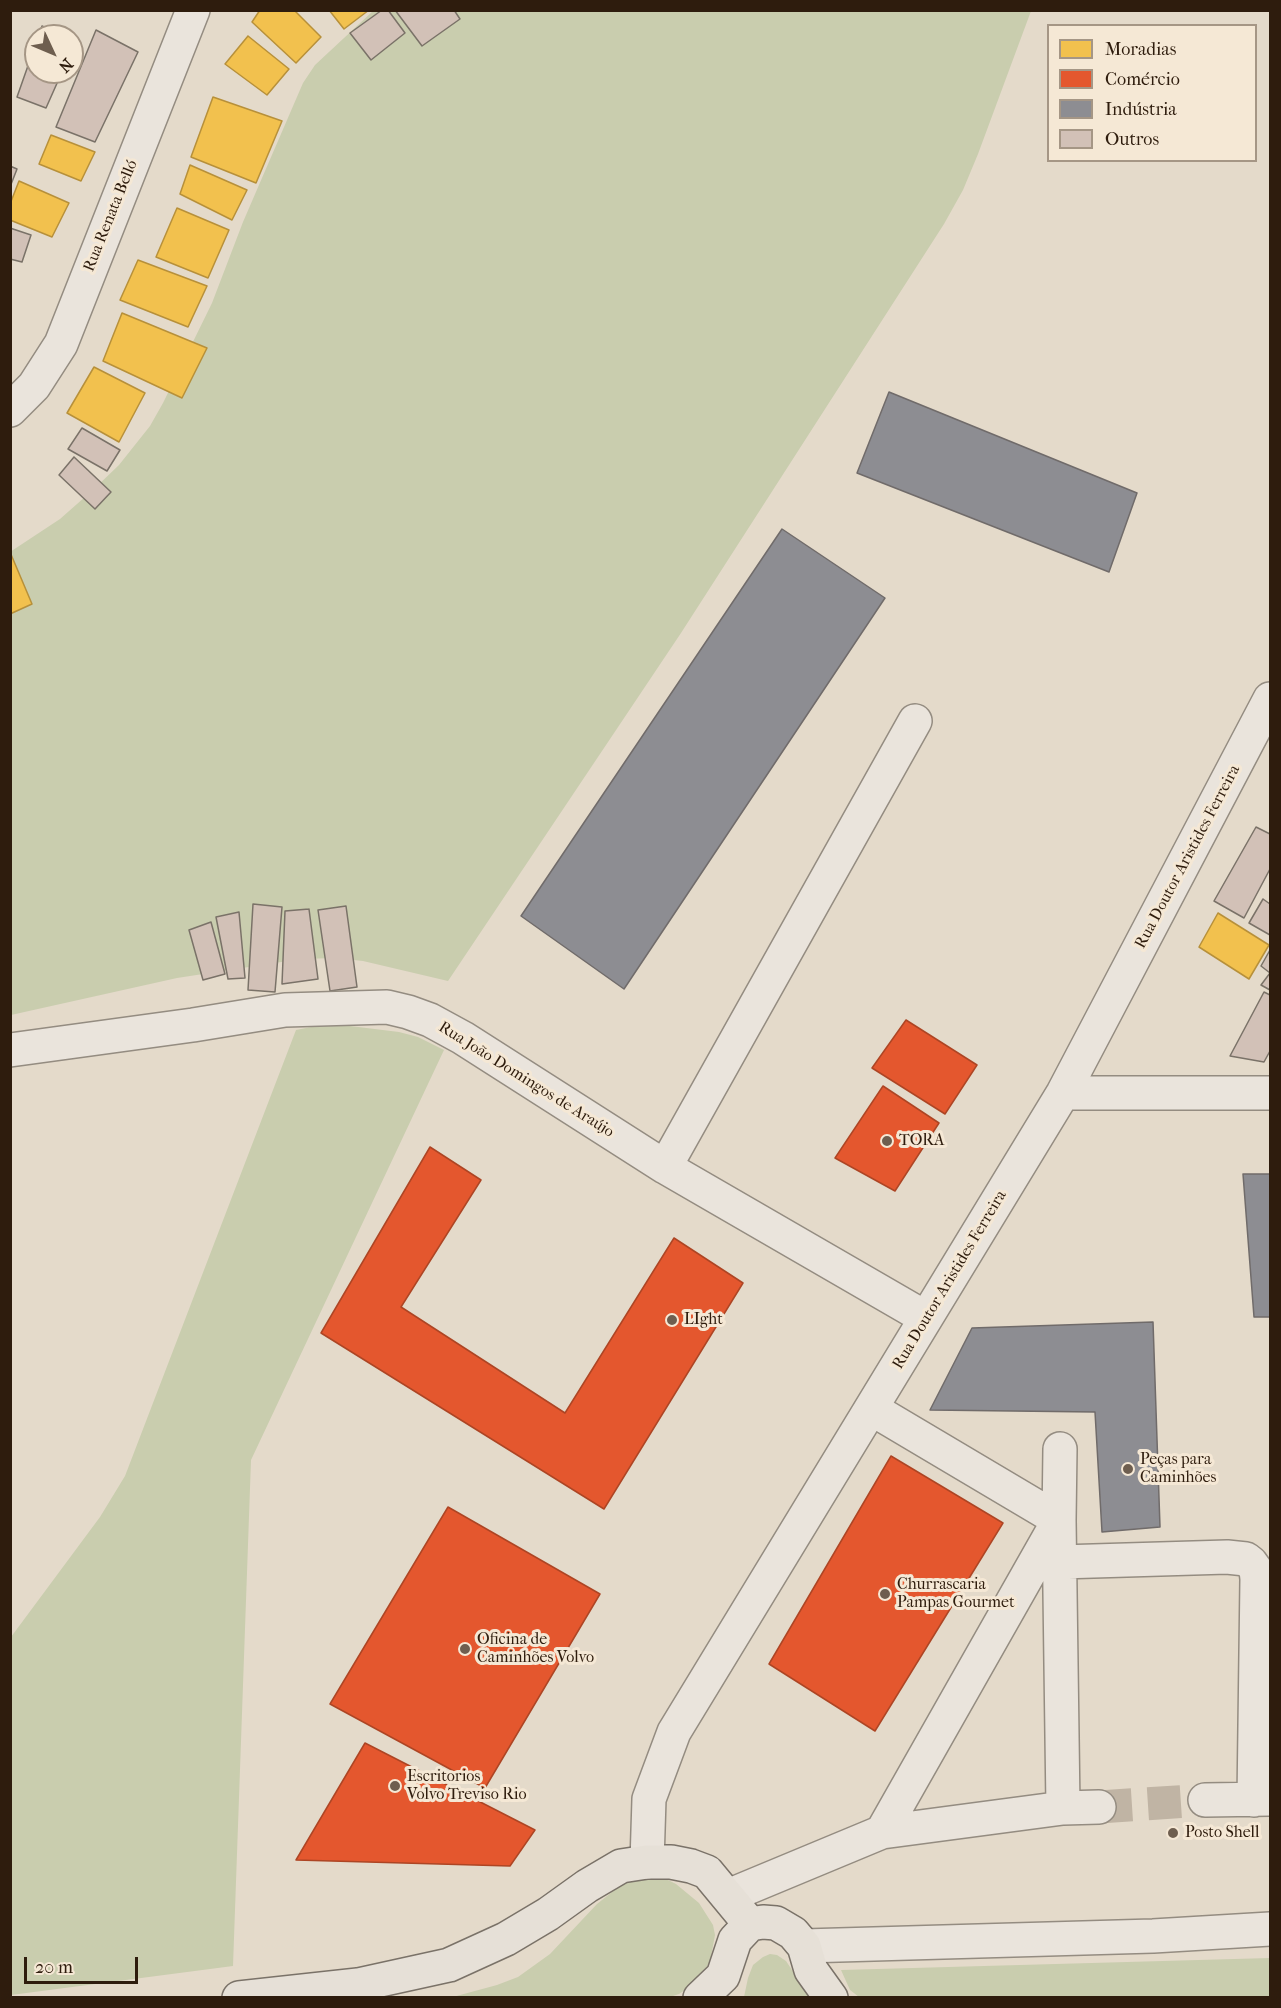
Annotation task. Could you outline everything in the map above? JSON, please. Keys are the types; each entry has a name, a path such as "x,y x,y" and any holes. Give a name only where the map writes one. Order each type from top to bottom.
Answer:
{"main road":[{"path":"239,1998 358,1985 449,1965 506,1939 621,1866 647,1862 671,1862 707,1872 750,1924"},
{"path":"700,1998 723,1976 735,1940 750,1924 763,1922 776,1923 793,1933 804,1946 811,1970 831,1998"}],"street":[{"name":"Rua Renata Belló","path":"10,410 34,386 61,344 193,10"},
{"name":"Rua Doutor Aristides Ferreira","path":"647,1862 649,1799 674,1732 1063,1093 1270,699"},
{"path":"665,1167 915,721"},
{"name":"Rua João Domingos de Araújo","path":"10,1050 182,1027 285,1010 387,1007 408,1012 430,1020 463,1038 665,1167 926,1318"},
{"path":"1063,1093 1270,1093"},
{"path":"872,1409 1059,1520"},
{"path":"1060,1449 1063,1809"},
{"path":"882,1832 1059,1520"},
{"path":"1060,1562 1227,1557 1246,1559 1256,1570 1262,1800 1205,1800"},
{"path":"728,1896 882,1832 1063,1809 1099,1807"},
{"path":"804,1946 1153,1936 1270,1929"}],"green space":[{"path":"373,11 1031,11 978,154 963,190 944,224 681,633 448,981 363,961 335,958 301,959 177,978 11,1015 10,552 60,519 94,489 119,465 150,426 212,303 243,222 303,83 315,65"},
{"path":"342,1025 399,1032 418,1037 444,1050 251,1460 233,1966 11,1995 11,1637 100,1517 125,1476 296,1030 316,1026"},
{"path":"639,1878 664,1878 676,1884 699,1903 713,1925 715,1935 710,1962 691,1986 679,1994 670,1997 449,1998 518,1977 550,1954 597,1904 624,1883"},
{"path":"770,1954 777,1955 786,1961 810,1997 744,1997 753,1965"},
{"path":"1270,1958 1270,1998 859,1997 850,1990 841,1970"}],"building: Moradias":[{"path":"260,10 294,10 321,37 296,63 252,22"},
{"path":"329,10 369,10 344,29"},
{"path":"248,36 289,69 267,95 225,64"},
{"path":"213,97 282,121 256,183 191,157"},
{"path":"51,135 95,152 81,181 39,164"},
{"path":"190,165 247,190 232,220 180,194"},
{"path":"19,181 69,203 52,237 10,220 10,204"},
{"path":"177,208 229,230 208,278 156,257"},
{"path":"138,260 207,286 188,327 120,300"},
{"path":"122,313 207,348 182,398 103,361"},
{"path":"94,367 145,393 119,442 67,413"},
{"path":"10,552 32,604 10,614"},
{"path":"1218,913 1269,945 1249,979 1199,947"}],"building: Comércio":[{"name":"TORA","path":"906,1020 977,1065 945,1114 872,1068"},
{"name":"TORA","path":"883,1086 939,1123 895,1191 835,1158"},
{"name":"LIght","path":"430,1147 481,1180 401,1307 565,1413 674,1238 743,1283 604,1509 321,1333"},
{"name":"Churrascaria Pampas Gourmet","path":"891,1456 1003,1523 875,1731 769,1664"},
{"name":"Oficina de Caminhões Volvo","path":"448,1507 600,1594 485,1788 330,1704"},
{"name":"Escritorios Volvo Treviso Rio","path":"365,1743 535,1830 510,1866 296,1860"}],"building: Indústria":[{"path":"889,392 1137,493 1109,572 857,473"},
{"path":"782,529 885,598 624,989 521,916"},
{"path":"1243,1174 1270,1174 1270,1317 1254,1317"},
{"name":"Peças para Caminhões","path":"1153,1322 1160,1527 1102,1532 1095,1412 930,1410 972,1328"}],"building: Outros":[{"path":"382,10 388,10 405,33 371,60 350,33"},
{"path":"395,10 454,10 460,19 422,46"},
{"path":"96,30 138,52 95,142 56,127 74,84 84,84 84,59"},
{"path":"24,77 24,84 57,84 46,108 17,97"},
{"path":"10,166 17,169 10,187"},
{"path":"10,228 31,235 22,262 10,259"},
{"path":"82,428 120,450 107,471 68,449"},
{"path":"74,457 111,492 95,509 59,475"},
{"path":"1256,827 1270,834 1270,869 1244,918 1214,901"},
{"path":"1263,899 1270,904 1270,935 1249,923"},
{"path":"253,904 282,907 275,992 248,990"},
{"path":"346,906 357,987 330,991 318,910"},
{"path":"309,909 318,979 282,984 285,911"},
{"path":"239,912 245,978 228,979 216,917"},
{"path":"211,922 225,974 203,980 189,930"},
{"path":"1270,950 1270,973 1261,966"},
{"path":"1270,973 1270,990 1261,985"},
{"path":"1264,992 1270,995 1270,1051 1264,1062 1230,1056"}],"tunnel":[{"path":"1099,1807 1205,1800"}],"place":[{"name":"TORA","path":"887,1141"},
{"name":"LIght","path":"672,1320"},
{"name":"Peças para Caminhões","path":"1128,1469"},
{"name":"Churrascaria Pampas Gourmet","path":"885,1594"},
{"name":"Oficina de Caminhões Volvo","path":"465,1649"},
{"name":"Escritorios Volvo Treviso Rio","path":"395,1786"},
{"name":"Posto Shell","path":"1173,1833"}]}
